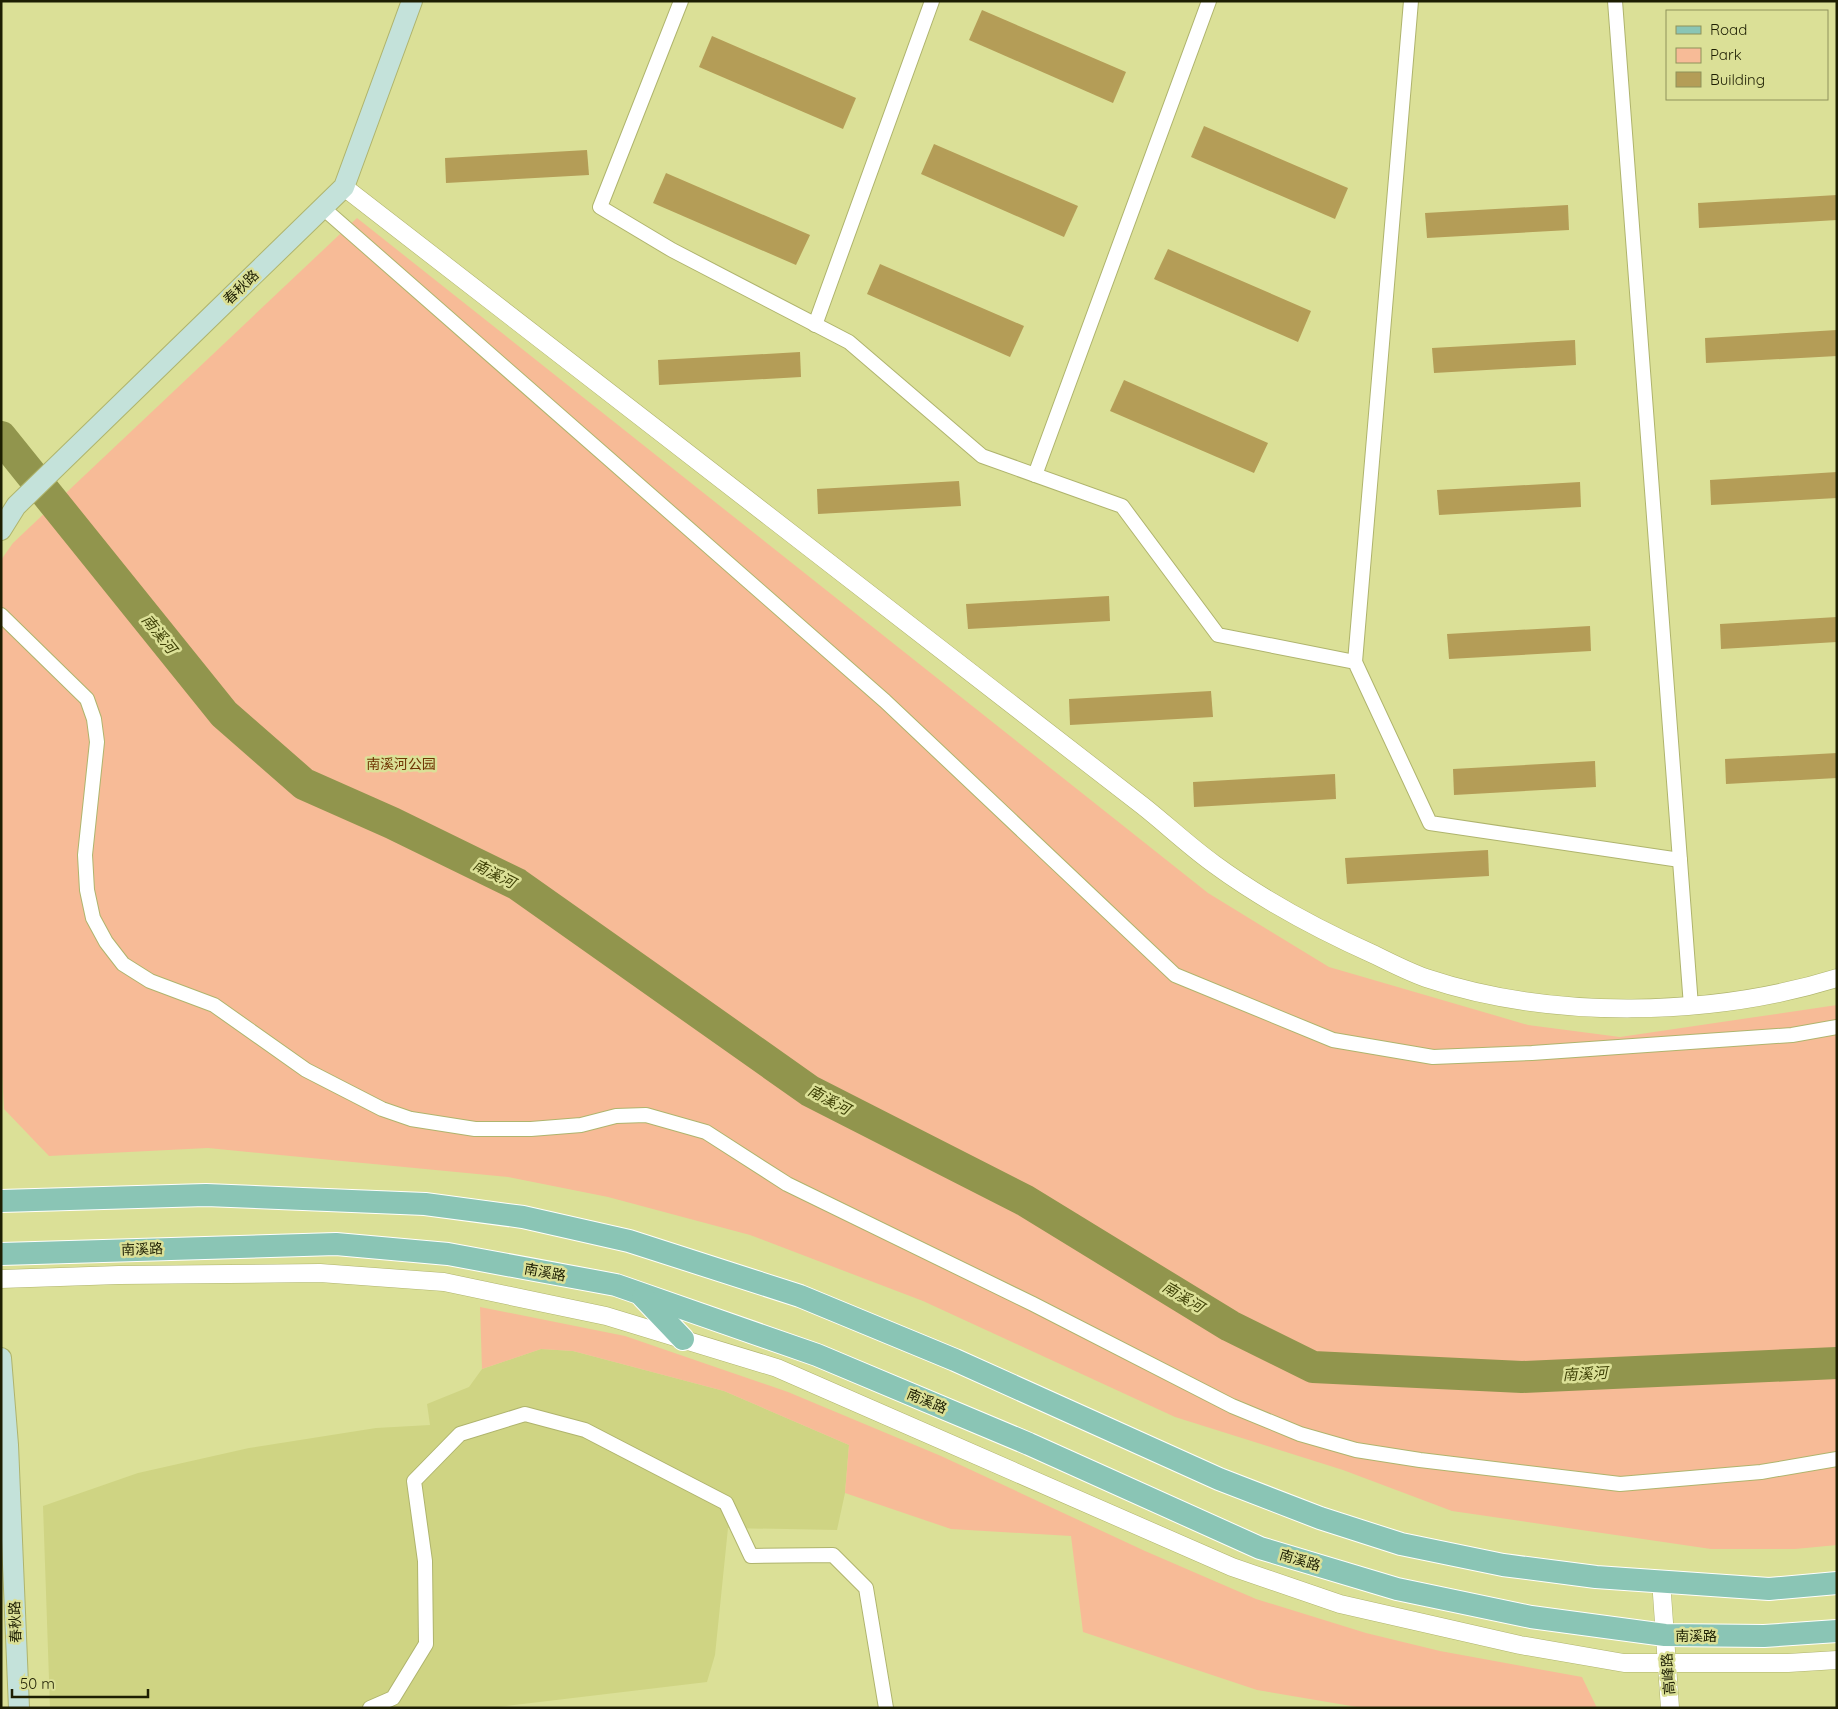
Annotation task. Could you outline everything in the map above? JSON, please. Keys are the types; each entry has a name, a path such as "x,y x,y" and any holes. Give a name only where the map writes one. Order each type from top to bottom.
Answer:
{"main road":[{"name":"春秋路","path":"1,530 16,506 344,187 412,1"},
{"path":"1,1201 206,1195 425,1204 523,1217 619,1239 800,1296 956,1360 1219,1479 1320,1518 1401,1544 1503,1565 1596,1577 1662,1580 1769,1590 1837,1583"},
{"name":"南溪路","path":"1,1254 336,1244 448,1254 616,1286 817,1355 1029,1444 1260,1548 1397,1589 1531,1617 1665,1635 1764,1636 1837,1632"},
{"path":"641,1294 684,1339"},
{"name":"春秋路","path":"1,1358 8,1445 19,1708"}],"street":[{"path":"681,1 600,207 672,250 850,342 982,456 1122,506 1218,635 1354,662"},
{"path":"815,324 932,1"},
{"path":"1036,475 1210,1"},
{"path":"1411,1 1354,662 1430,823 1680,860"},
{"path":"1614,1 1691,1006"},
{"path":"344,187 1143,806 1214,864 1278,905 1332,936 1426,978 1499,996 1574,1006 1626,1009 1691,1006 1754,998 1837,978"},
{"path":"323,208 885,701 1175,975 1333,1040 1433,1056 1532,1053 1792,1035 1837,1027"},
{"path":"1,615 87,699 94,719 98,742 85,855 86,881 93,918 106,942 123,964 150,981 214,1005 306,1070 382,1109 411,1118 475,1129 531,1129 581,1125 616,1116 646,1116 706,1132 787,1184 1024,1300 1232,1406 1300,1434 1356,1450 1420,1460 1620,1484 1761,1472 1837,1459"},
{"path":"1,1279 119,1275 320,1273 444,1282 606,1316 777,1368 1232,1567 1340,1604 1520,1645 1624,1663 1788,1663 1837,1660"},
{"path":"370,1708 393,1698 426,1644 425,1561 414,1482 460,1434 525,1414 584,1430 726,1503 751,1556 833,1555 866,1588 886,1708"},
{"name":"高峰路","path":"1662,1580 1670,1708"}],"shaded area":[{"path":"541,1349 573,1351 724,1391 849,1445 845,1493 837,1530 728,1528 715,1655 707,1682 490,1708 50,1708 43,1506 138,1473 249,1448 376,1428 430,1425 427,1404 469,1387 482,1369"}],"green space":[{"name":"南溪河公园","path":"357,218 1208,893 1329,967 1528,1025 1620,1037 1837,1005 1837,1545 1795,1549 1711,1549 1452,1511 1343,1470 1175,1417 923,1301 750,1235 608,1197 508,1177 208,1148 49,1156 4,1109 1,1054 1,560 13,543"},
{"path":"480,1307 625,1336 788,1392 941,1456 1145,1551 1256,1599 1366,1633 1440,1651 1582,1677 1597,1708 1363,1708 1257,1690 1083,1632 1071,1536 951,1529 845,1493 849,1445 724,1391 573,1351 541,1349 482,1369"}],"building":[{"path":"982,10 1126,72 1113,103 969,40"},
{"path":"712,36 856,98 843,129 699,67"},
{"path":"1204,126 1348,188 1335,219 1191,157"},
{"path":"934,144 1078,206 1064,237 921,174"},
{"path":"587,150 589,175 446,183 445,158"},
{"path":"666,173 810,235 796,265 653,203"},
{"path":"1837,195 1837,220 1699,228 1698,203"},
{"path":"1568,205 1569,230 1427,238 1425,213"},
{"path":"1168,249 1311,311 1298,342 1154,279"},
{"path":"880,264 1024,326 1010,357 867,294"},
{"path":"1837,330 1837,356 1706,363 1705,338"},
{"path":"1575,340 1576,365 1434,373 1432,348"},
{"path":"800,352 801,377 659,385 658,360"},
{"path":"1124,380 1268,443 1254,473 1110,411"},
{"path":"1837,472 1837,498 1711,505 1710,480"},
{"path":"959,481 961,506 818,514 817,489"},
{"path":"1580,482 1581,507 1439,515 1437,490"},
{"path":"1109,596 1110,621 968,629 966,604"},
{"path":"1837,617 1837,642 1721,649 1720,624"},
{"path":"1590,626 1591,651 1449,659 1447,634"},
{"path":"1211,691 1213,717 1070,725 1069,699"},
{"path":"1837,753 1837,778 1726,784 1725,759"},
{"path":"1595,761 1596,787 1454,795 1453,769"},
{"path":"1335,774 1336,799 1194,807 1193,782"},
{"path":"1488,850 1489,876 1347,884 1345,858"}],"waterway":[{"name":"南溪河","path":"1,437 224,714 304,784 392,823 517,884 810,1091 1024,1200 1230,1326 1313,1367 1522,1377 1837,1363"}]}
